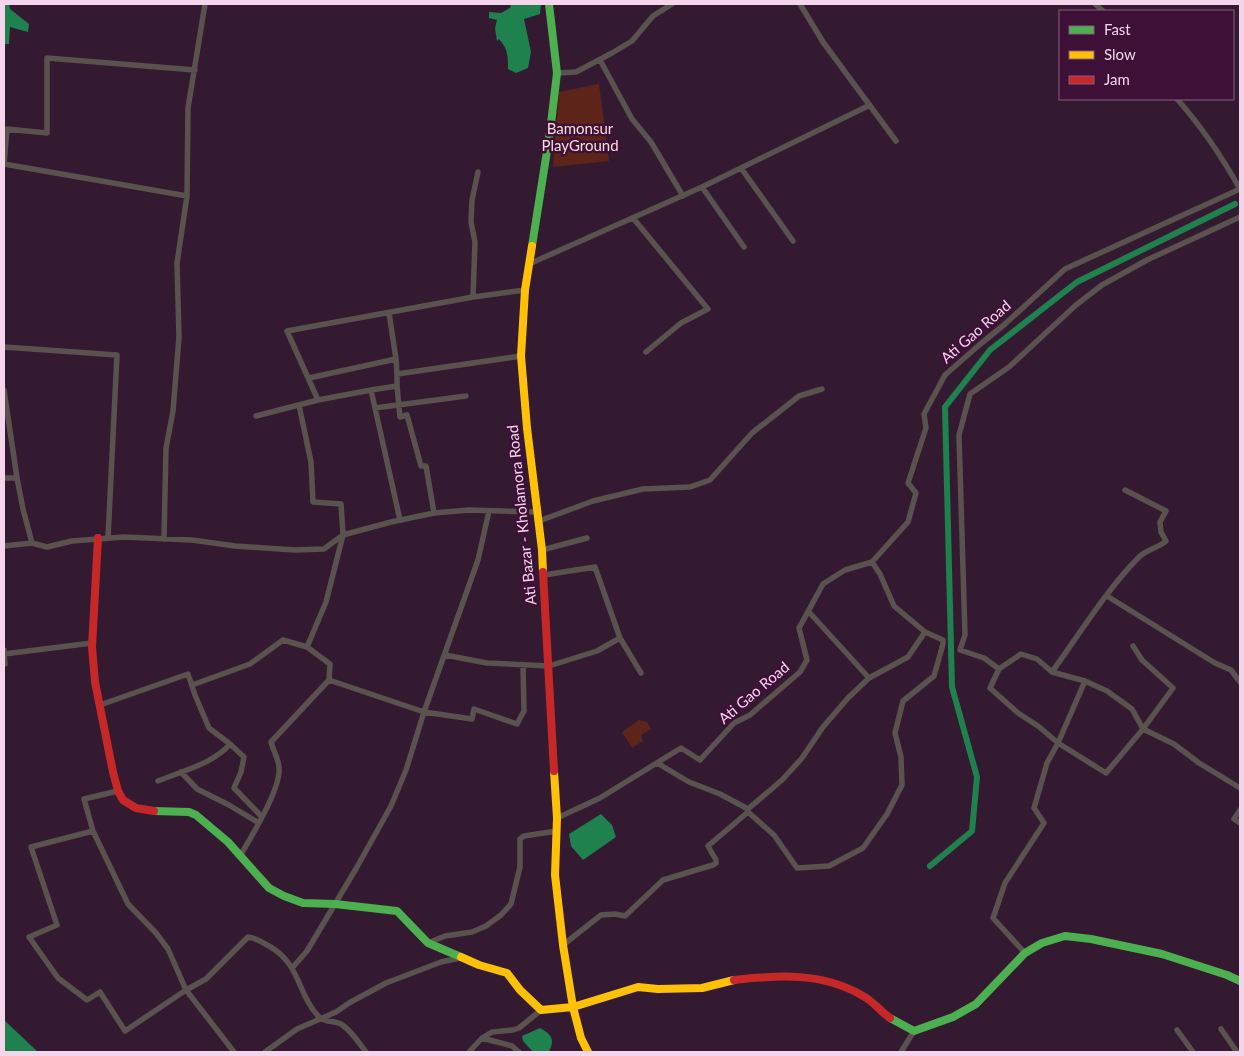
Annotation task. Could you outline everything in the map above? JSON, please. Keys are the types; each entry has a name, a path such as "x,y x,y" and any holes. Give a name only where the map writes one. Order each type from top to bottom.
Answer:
{"street":[{"path":"164,539 166,448 173,411 179,337 177,263 187,196 188,108 205,4"},
{"name":"Ati Bazar - Kholamora Road","path":"549,4 557,73 550,132 525,290 521,356 527,428 544,575 557,818 555,875 563,945 573,1007 581,1038 588,1052"},
{"path":"557,73 576,72 632,41 653,16 672,4"},
{"path":"800,4 823,42 896,141"},
{"path":"187,196 4,164 7,129 48,133 47,58 195,70"},
{"path":"600,60 632,119 651,142 683,196"},
{"path":"1179,100 1222,158 1240,189"},
{"path":"529,264 683,196 870,105"},
{"path":"741,168 793,241"},
{"path":"473,297 475,242 471,222 472,200 478,172"},
{"path":"702,187 744,247"},
{"name":"Ati Gao Road","path":"657,763 681,748 700,760 734,724 750,716 800,672 807,660 800,628 823,584 845,570 872,562 908,522 916,493 908,483 926,428 924,414 945,375 1065,269 1240,189"},
{"path":"999,670 984,658 960,650 965,634 958,435 970,394 1009,366 1076,305 1102,286 1147,260 1240,217"},
{"path":"632,218 708,309 681,323 646,352"},
{"path":"318,400 287,331 473,297 525,290"},
{"path":"389,313 396,359 400,417 407,415 421,466 426,466 434,514"},
{"path":"4,347 117,355 108,538"},
{"path":"397,374 521,356"},
{"path":"309,378 396,359"},
{"path":"256,416 318,400 397,386"},
{"path":"4,390 17,478 32,543"},
{"path":"371,390 400,520"},
{"path":"539,521 593,501 644,489 690,487 710,480 752,433 799,396 822,390"},
{"path":"375,408 466,396"},
{"path":"299,405 311,462 313,502 340,504 343,535 326,602 307,647"},
{"path":"4,478 17,478"},
{"path":"1052,672 1107,596 1141,555 1166,541 1161,532 1160,522 1166,511 1125,490"},
{"path":"4,546 32,543 47,547 72,541 108,538 164,539 295,550 324,549 343,535 400,520 434,514 469,510 538,512"},
{"path":"293,967 307,951 391,806 406,770 424,712 478,560 488,511"},
{"path":"98,538 94,575 92,642 95,682 118,792 123,800 136,808 155,811 188,812 196,815 212,827 269,888 277,892 303,902 397,911 428,943 460,958 507,973 520,990 541,1010"},
{"path":"542,550 587,538"},
{"path":"557,818 600,798 657,763 689,782 726,797 748,810 774,835 797,868 830,866 863,848 887,814 902,785 901,757 895,734 903,701 934,676 943,640 925,632 894,606 880,574 872,562"},
{"path":"544,575 595,567 620,638 641,673"},
{"path":"1107,596 1215,663 1231,670 1240,682"},
{"path":"809,612 869,678"},
{"path":"563,945 601,915 614,914 624,916 663,880 713,865 716,860 708,846 782,780 802,758 829,720 848,698 869,678 908,657 925,632"},
{"path":"445,655 486,663 549,666 597,651 620,638"},
{"path":"192,685 250,664 283,640 307,647 330,664 329,680 271,742 280,768 275,790 240,856"},
{"path":"4,664 4,652 92,642"},
{"path":"1133,646 1142,660 1173,688 1143,729 1106,773 1058,744 990,688 999,670 1021,654 1037,659 1052,672 1085,681 1107,691 1132,709 1143,729 1174,744 1198,763 1240,788"},
{"path":"329,680 424,712 472,720 474,709 517,724 524,711 522,665"},
{"path":"100,705 188,674 210,728 244,757 241,772 234,788 262,817"},
{"path":"1025,953 993,918 1005,883 1044,823 1034,808 1047,763 1058,744 1085,681"},
{"path":"158,781 208,761 222,753 230,744"},
{"path":"181,772 197,789 259,823"},
{"path":"118,792 84,799 93,831 128,904 156,933 168,949 186,990 234,1052"},
{"path":"1240,810 1234,819 1240,824"},
{"path":"93,831 31,847 57,925 29,937 58,978 87,1000 100,992 125,1031 186,990 206,979 248,937 255,938 280,952 293,967 313,1010 321,1020 339,1022 366,1052"},
{"path":"428,943 445,936 472,932 486,926 501,915 511,904 520,867 520,839 524,836 557,831"},
{"path":"900,1052 914,1031 953,1017 976,1004 1025,953 1042,943 1065,936 1162,954 1240,981"},
{"path":"265,1052 297,1029 321,1020 386,983 441,962 460,958"},
{"path":"469,1052 482,1038 492,1032 503,1032 519,1028 541,1010 573,1007 638,987 658,990 702,988 730,980 775,975 813,977 842,986 864,996 883,1013 914,1031"},
{"path":"1221,1029 1237,1052"},
{"path":"1177,1030 1193,1052"},
{"path":"482,1038 512,1046 519,1052"}],"green space":[{"name":"Bamonsur PlayGround","path":"599,84 609,161 553,167 559,92"},
{"path":"639,720 647,722 651,729 641,735 643,741 632,748 622,732"}],"shaded area":[{"path":"4,4 9,4 10,9 29,24 28,32 10,27 9,44 4,44"},
{"path":"511,4 541,4 540,14 524,19 531,52 528,68 516,73 508,69 506,49 499,39 497,41 495,28 497,20 489,18 489,12 501,13 510,8"},
{"path":"601,814 612,825 616,837 583,860 571,846 569,834"},
{"path":"4,1020 38,1052 4,1052"},
{"path":"540,1028 551,1038 552,1044 549,1052 533,1052 523,1041 522,1036"}],"waterway":[{"path":"930,866 972,831 977,777 952,687 945,407 990,350 1077,282 1235,204"}],"traffic: fast":[{"path":"532,246 550,132 557,73 549,4"},
{"path":"154,811 189,812 196,815 228,842 269,888 284,896 303,903 335,904 397,911 428,943 461,957"},
{"path":"890,1018 914,1031 953,1017 976,1004 1025,953 1042,943 1065,936 1091,939 1162,954 1240,981"}],"traffic: slow":[{"path":"532,246 525,290 521,356 543,572"},
{"path":"554,771 557,818 555,875 563,945 573,1007 581,1038 588,1052"},
{"path":"461,957 479,965 507,973 520,990 541,1010 573,1007 638,987 658,989 702,988 734,980"}],"traffic: jam":[{"path":"98,538 92,647 95,682 113,772 118,791 123,800 136,808 154,811"},
{"path":"543,572 554,771"},
{"path":"734,980 768,977 816,979 848,988 867,998 890,1018"}]}
